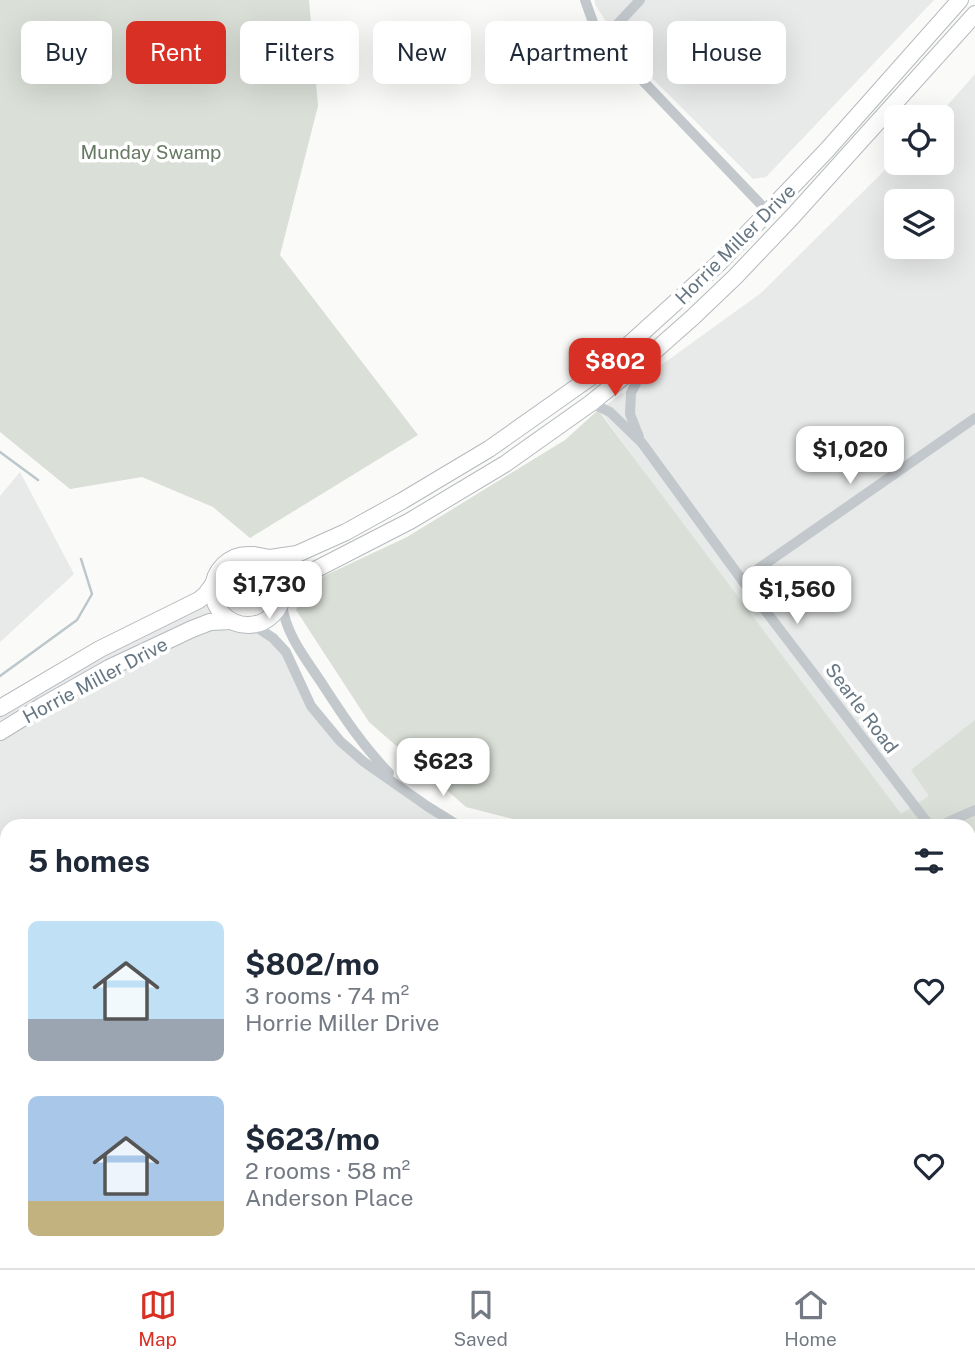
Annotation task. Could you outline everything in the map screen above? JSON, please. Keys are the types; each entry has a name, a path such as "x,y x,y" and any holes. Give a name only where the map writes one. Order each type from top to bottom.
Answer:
{"main road":[{"name":"Horrie Miller Drive","path":"254,555 284,557 346,532 402,502 489,449 591,377 719,263 827,150 960,0"},
{"name":"Horrie Miller Drive","path":"282,598 303,576 410,522 505,464 591,403 649,356 735,277 793,216 975,13"},
{"path":"254,555 273,565 279,573 283,584 282,598 270,618 253,625 242,625 222,614 213,594 214,583 224,564 233,558 254,555"},
{"name":"Horrie Miller Drive","path":"0,708 100,649 199,600 214,583"},
{"name":"Horrie Miller Drive","path":"0,732 109,668 191,629 210,622 231,621"}],"street":[{"path":"585,0 593,21"},
{"path":"620,21 640,0"},
{"path":"646,84 768,212"},
{"name":"Searle Road","path":"642,443 630,414 631,393 649,356"},
{"name":"Searle Road","path":"591,403 610,412 642,443 925,819"},
{"path":"743,580 975,418"},
{"path":"282,598 289,632 345,718 376,760 411,794"},
{"path":"253,625 273,638 286,652 310,706 329,730 364,762 448,819"},
{"path":"955,819 975,810"}],"shaded area":[{"path":"594,0 934,0 766,177 753,179 653,79 653,21 606,21"},
{"path":"975,74 975,819 615,819 729,588 599,410 761,293 884,171 884,175 954,175 954,105 948,105"},
{"path":"20,472 74,574 0,642 0,496"},
{"path":"213,594 222,615 242,625 253,625 273,638 329,730 450,819 0,819 0,698 97,642 145,617"}],"green space":[{"name":"Munday Swamp","path":"0,0 309,0 311,21 240,21 240,84 316,84 318,106 280,255 418,435 250,538 213,507 142,477 70,489 0,432"},
{"path":"598,410 901,814 929,796 911,770 975,720 975,819 513,819 466,807 369,722 296,610 309,583 407,537 565,440"}],"waterway":[{"path":"0,452 38,480"},
{"path":"0,676 77,620 92,594 81,559"}]}
